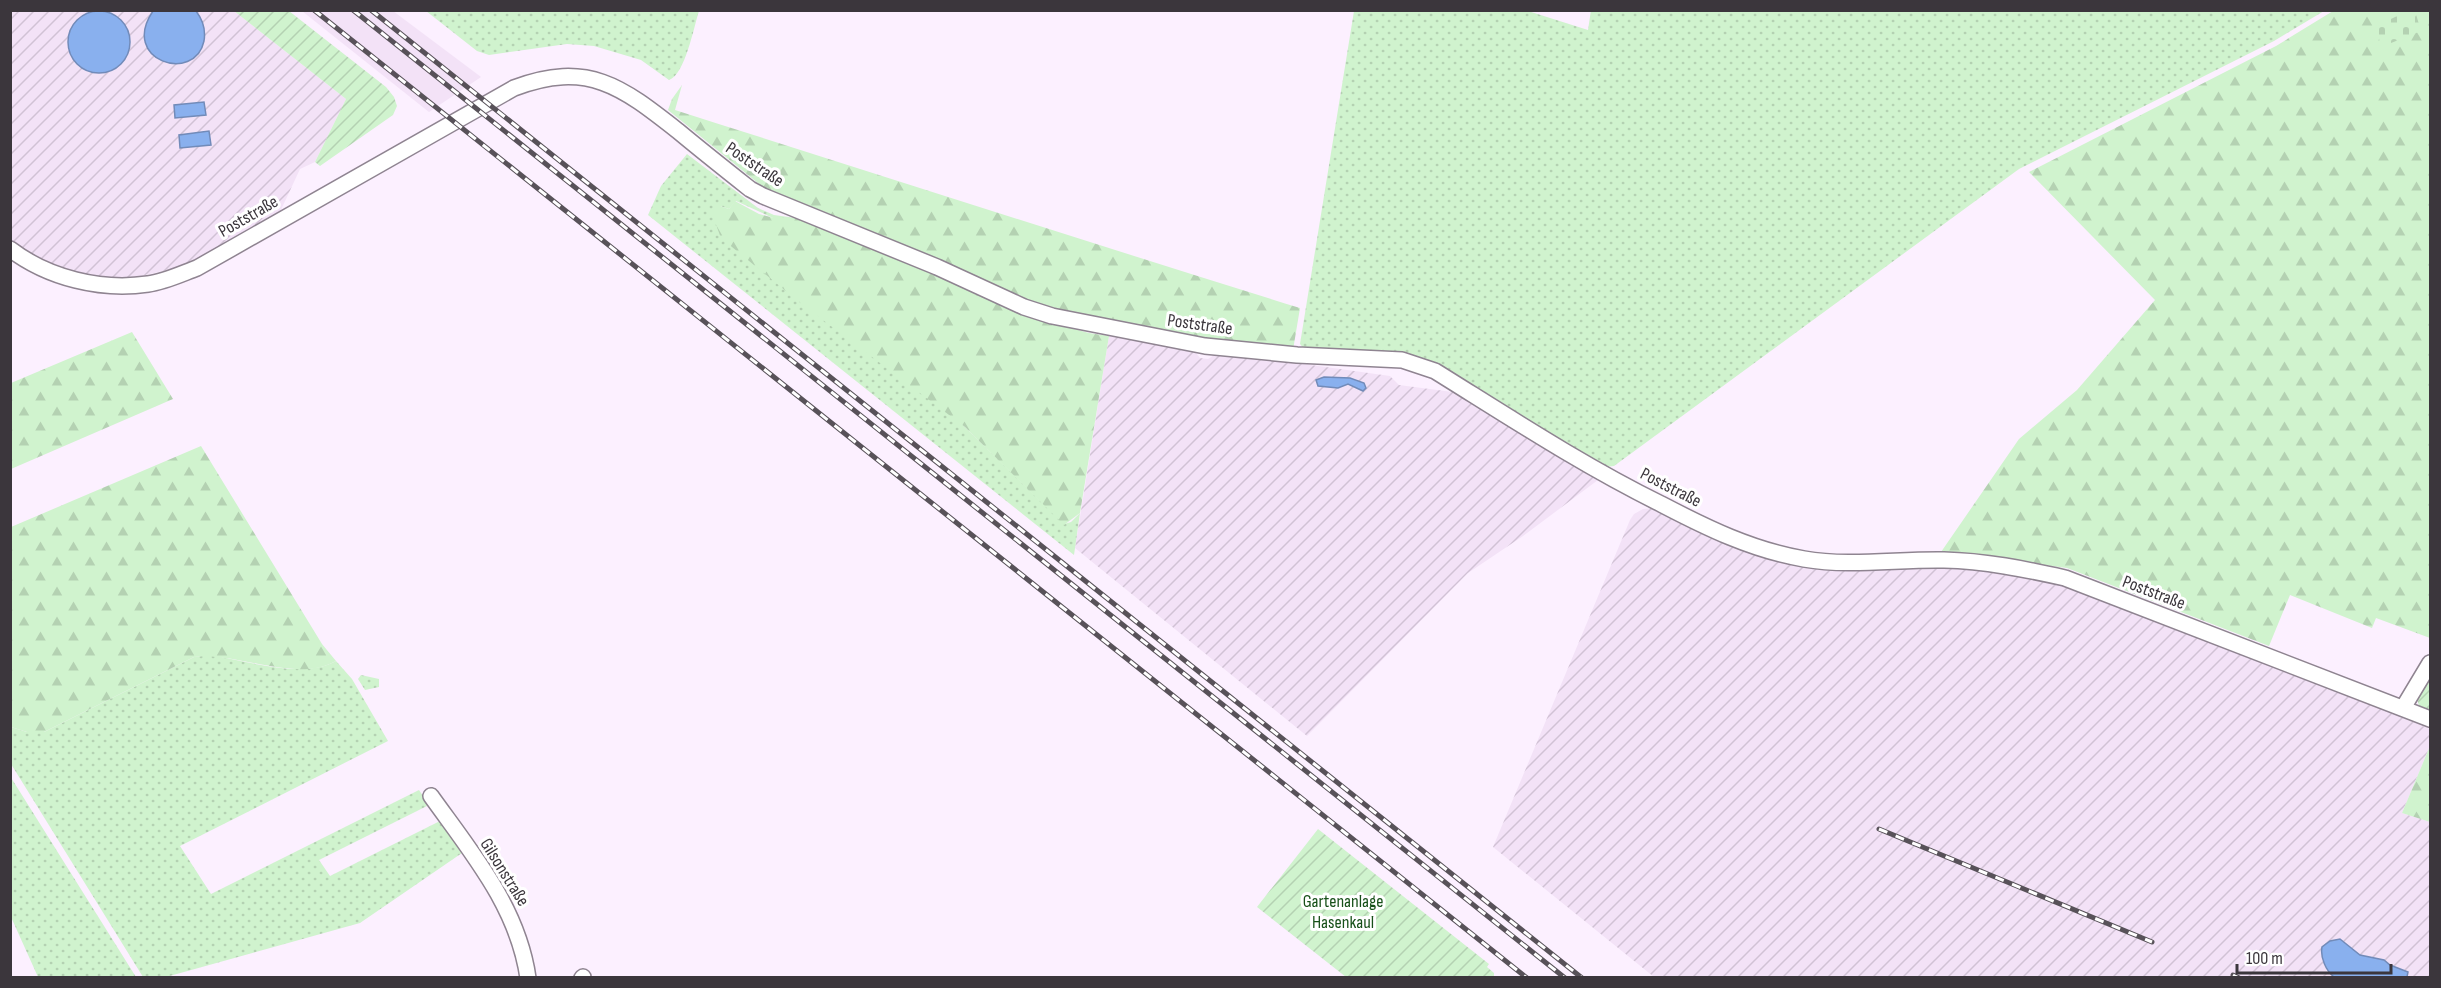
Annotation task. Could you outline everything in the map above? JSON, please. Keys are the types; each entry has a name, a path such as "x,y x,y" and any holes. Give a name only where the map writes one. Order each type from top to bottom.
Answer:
{"street":[{"name":"Poststraße","path":"10,249 43,268 80,281 109,286 149,284 197,268 514,88 546,78 583,78 603,82 628,93 750,189 763,196 937,267 1024,307 1077,322 1204,346 1297,355 1402,360 1415,363 1435,371 1607,477 1736,541 1807,560 1838,562 1946,560 2006,565 2065,578 2430,719"},
{"path":"2403,708 2430,663"},
{"name":"Gilsonstraße","path":"431,795 505,905 518,931 528,978"}],"shaded area":[{"path":"11,11 234,11 346,99 315,162 300,169 280,212 199,258 176,268 132,278 116,279 76,273 42,262 11,243"},
{"path":"302,11 393,11 481,77 429,112"},
{"path":"1109,336 1193,349 1200,358 1208,359 1219,352 1390,376 1399,385 1460,393 1598,480 1523,536 1468,573 1307,736 1075,548","holes":["1324,377 1356,379 1366,388 1363,391 1348,384 1338,388 1318,386"]},
{"path":"1653,508 1758,554 1998,572 2064,586 2183,629 2430,729 2430,746 2402,813 2430,822 2430,977 2407,977 2407,972 2384,960 2360,955 2340,939 2322,947 2321,953 2327,972 2334,977 1654,977 1493,847 1630,520 1634,514 1643,509"}],"green space":[{"path":"1591,10 2324,11 2274,41 2019,169 1614,466 1605,467 1437,365 1306,351 1300,344 1354,11 1528,11 1588,30"},
{"path":"2410,10 2415,11 2421,31 2381,47 2376,26"},
{"path":"234,11 289,11 386,87 394,97 397,106 393,115 320,166 315,162 346,99"},
{"path":"426,11 699,11 684,60 675,76 669,80 641,60 594,46 567,44 489,55 477,51"},
{"path":"2333,11 2430,11 2430,638 2376,618 2372,628 2290,595 2269,646 2067,568 1941,552 2019,439 2077,390 2155,300 2029,172 2276,46"},
{"path":"682,85 675,110 1300,308 1293,350 1205,340 1111,323 1033,304 769,192 668,110 672,99"},
{"path":"687,154 758,208 774,215 796,218 773,218 736,201 729,209 720,206 965,427 1064,524 1071,522 1080,513 1074,555 648,215 661,186"},
{"path":"735,201 759,214 774,218 796,218 883,251 1038,319 1109,336 1080,513 1064,525 965,427 803,305 721,238 712,214 713,210 720,206 729,209"},
{"path":"132,332 173,399 11,469 11,383"},
{"path":"201,446 322,644 336,661 320,667 303,669 211,656 194,657 44,732 27,732 11,727 11,527"},
{"path":"209,655 290,669 307,669 336,661 352,679 388,741 180,846 211,894 419,790 429,805 319,860 330,876 440,821 462,853 360,923 166,977 143,977 11,764 11,727 27,732 44,732 194,657"},
{"path":"2430,674 2430,711 2419,706 2416,695"},
{"path":"361,675 379,679 379,687 365,690 358,679"},
{"path":"2430,746 2430,822 2402,813"},
{"path":"10,776 136,977 38,977 11,917"},
{"name":"Gartenanlage Hasenkaul","path":"1318,829 1489,964 1487,967 1494,973 1494,977 1346,977 1257,907"}],"water":[{"path":"99,11 116,16 121,20 125,25 130,42 125,59 121,64 116,68 99,73 82,68 77,64 73,59 68,42 73,25 77,20 82,16"},
{"path":"153,11 196,11 205,33 198,54 187,61 175,64 162,61 152,54 145,43 145,28"},
{"path":"204,102 206,115 175,118 174,105"},
{"path":"209,131 211,145 180,148 179,135"},
{"path":"1324,377 1350,378 1364,383 1366,388 1363,391 1348,384 1338,388 1318,386 1316,380"},
{"path":"2340,939 2360,955 2384,960 2408,972 2407,977 2334,977 2324,964 2322,947 2330,941"}],"railway":[{"path":"314,10 1527,978"},
{"path":"353,10 1565,978"},
{"path":"371,10 1582,978"},
{"path":"1879,829 2152,942"},
{"path":"2233,975 2239,978"}]}
